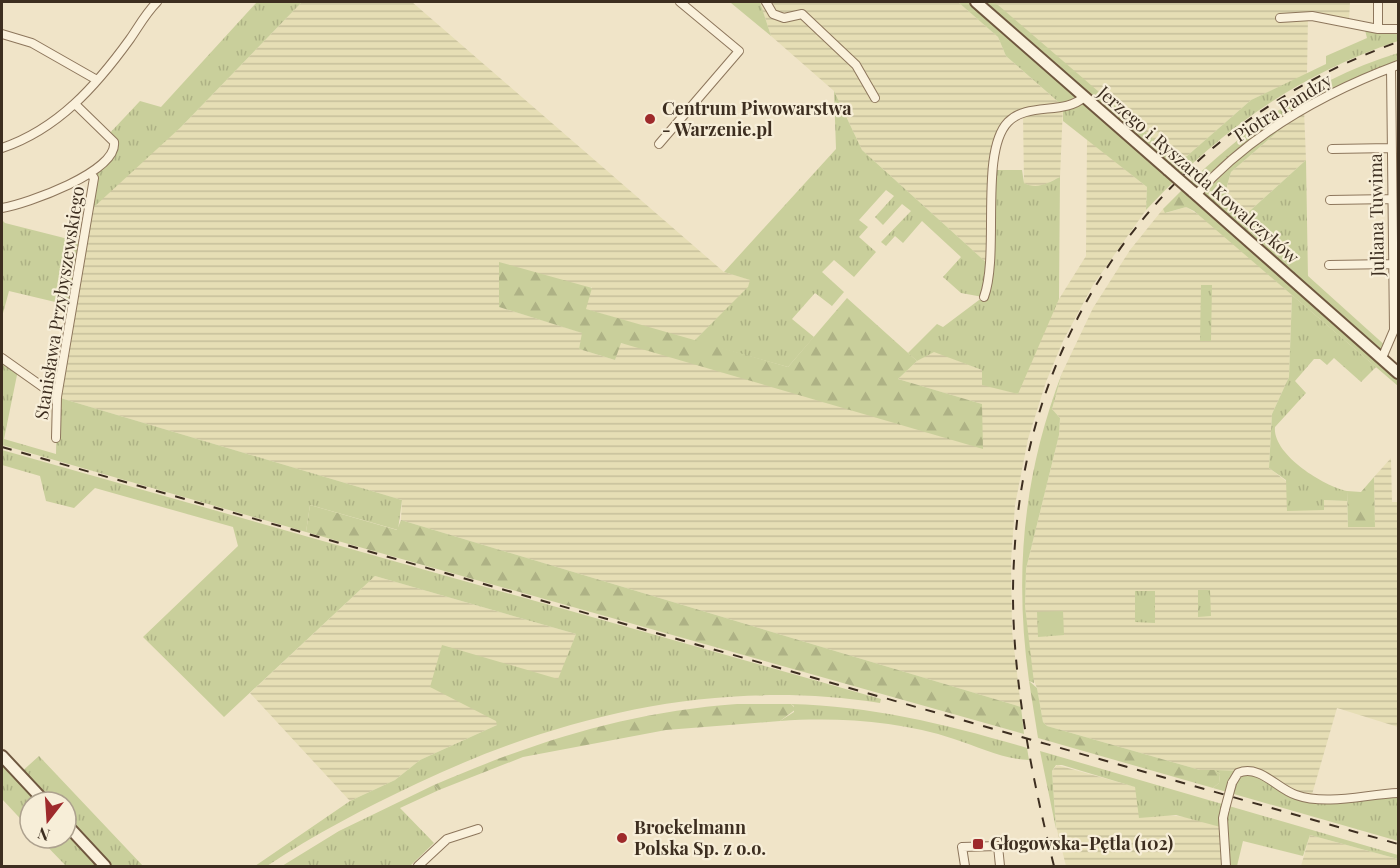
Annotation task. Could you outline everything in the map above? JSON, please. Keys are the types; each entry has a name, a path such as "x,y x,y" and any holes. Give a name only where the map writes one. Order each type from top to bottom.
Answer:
{"main road":[{"name":"Jerzego i Ryszarda Kowalczyków","path":"976,2 1398,373"},
{"path":"2,756 34,790"},
{"path":"78,837 105,867"}],"street":[{"path":"2,148 23,141 48,127 75,104 97,80 157,2"},
{"path":"659,144 739,51 680,2"},
{"path":"766,2 774,14 784,18 801,14 856,65 875,98"},
{"path":"1378,2 1378,29"},
{"path":"1280,18 1312,16 1378,29 1398,29"},
{"path":"2,34 32,43 97,80"},
{"name":"Juliana Tuwima","path":"1382,358 1396,330 1391,199 1395,67"},
{"name":"Piotra Pandzy","path":"1194,193 1225,164 1283,122 1340,90 1395,67"},
{"path":"984,297 990,266 994,150 1000,131 1009,120 1023,113 1077,103 1084,97"},
{"path":"2,208 31,201 90,173 111,157 115,148 114,142 75,104"},
{"path":"1332,149 1391,148"},
{"name":"Stanisława Przybyszewskiego","path":"56,438 57,397 94,178 90,173"},
{"path":"1330,200 1391,199"},
{"path":"1329,265 1392,264"},
{"path":"2,358 57,397"},
{"path":"1227,867 1223,818 1232,783 1238,773 1248,771 1263,776 1286,791 1305,798 1398,793"},
{"path":"418,867 447,839 478,829"},
{"path":"965,867 962,847 998,846 1000,867"}],"shaded area":[{"path":"302,2 412,2 724,272 751,280 748,288 694,341 585,309 592,287 499,307 583,333 579,349 615,360 620,343 982,404 898,379 917,361 934,351 982,370 1039,340 1059,299 1086,256 1087,139 1147,187 1146,210 1093,285 1063,341 1046,382 1028,439 1015,505 1011,561 1012,631 1021,707 401,520 402,500 57,397 90,203 181,127"},
{"path":"760,2 958,2 998,37 1006,56 1063,106 1060,177 1042,186 1030,186 1024,183 1023,114 1009,120 994,151 990,266 862,150 834,91 771,36"},
{"path":"992,2 1350,2 1349,20 1308,16 1307,74 1251,100 1187,156 1178,160"},
{"path":"1304,109 1306,160 1242,218 1227,203 1226,189 1231,172"},
{"path":"1186,207 1204,218 1292,295 1289,377 1272,414 1269,468 1324,510 1324,500 1347,501 1348,527 1375,527 1374,477 1391,458 1392,502 1398,502 1398,727 1337,708 1311,798 1244,771 1200,770 1047,726 1043,722 1037,688 1031,674 1025,606 1026,569 1059,435 1060,418 1052,409 1062,373 1093,308 1130,250 1163,209 1166,213","holes":["1211,285 1210,341 1201,341 1201,286"]},
{"path":"375,576 576,634 559,679 497,721 497,725 420,760 395,780 350,801 250,693"},
{"path":"1057,765 1136,787 1168,815 1194,818 1224,828 1226,866 1066,866 1056,826 1052,771"},
{"path":"1310,835 1398,859 1398,866 1301,866"}],"green space":[{"path":"257,2 302,2 181,127 95,206 90,203 90,173 115,148 108,135 140,101 161,107"},
{"path":"760,2 771,36 731,3"},
{"path":"958,2 992,2 998,5 1178,160 1187,156 1251,100 1326,64 1326,56 1367,38 1364,26 1398,29 1398,41 1326,71 1261,109 1202,155 1146,210 1147,187 1063,121 1063,106 1006,56 998,37"},
{"path":"1398,53 1398,65 1304,109 1231,172 1226,189 1227,203 1219,198 1210,207 1186,186 1233,144 1284,107 1339,76"},
{"path":"834,91 862,150 989,265 993,170 1022,170 1024,183 1033,186 1042,185 1060,177 1059,299 1018,394 982,385 982,370 934,352 917,361 908,353 937,324 943,327 983,297 961,293 943,277 961,257 922,221 903,243 895,236 886,246 881,242 911,211 902,204 883,225 875,217 894,196 886,190 859,220 868,227 859,237 876,252 854,277 834,260 822,272 844,292 832,306 815,293 792,319 814,337 788,367 694,341 748,287 750,280 724,272 836,149"},
{"path":"1306,160 1308,279 1242,218"},
{"path":"1186,186 1382,358 1398,379 1398,386 1194,211 1186,207 1165,213 1163,209"},
{"path":"1215,197 1227,203 1388,348 1384,354 1211,202"},
{"path":"2,220 5,223 84,243 72,306 9,291 2,317"},
{"path":"499,262 592,288 586,309 788,367 847,298 917,361 898,379 982,404 983,449 621,343 615,360 579,349 582,333 499,307"},
{"path":"1201,285 1212,285 1211,341 1200,341"},
{"path":"1292,295 1376,367 1361,382 1334,358 1327,365 1320,359 1314,359 1295,381 1306,393 1275,427 1276,437 1290,458 1325,483 1347,491 1347,501 1324,500 1324,510 1287,511 1286,480 1269,468 1272,414 1289,377"},
{"path":"2,358 18,370 4,439 56,454 57,397 402,500 398,530 310,505 306,532 2,445"},
{"path":"1062,373 1052,409 1060,418 1059,435 1026,569 1025,606 1034,683 1029,681 1022,602 1025,525 1038,449"},
{"path":"2,450 881,699 880,703 820,696 760,695 702,699 643,708 586,721 529,738 418,783 303,843 267,866 255,866 350,801 395,780 420,760 497,725 496,721 430,687 442,645 558,679 576,634 375,576 224,717 143,637 238,546 233,527 95,488 74,508 46,501 40,476 2,465"},
{"path":"1374,477 1375,527 1348,527 1347,491 1361,492"},
{"path":"310,505 397,530 401,520 1021,707 1024,734 306,532"},
{"path":"1198,590 1210,590 1211,616 1198,617"},
{"path":"1135,591 1155,591 1155,623 1135,622"},
{"path":"1063,611 1064,635 1038,637 1037,612"},
{"path":"1029,681 1037,688 1043,722 1047,726 1200,770 1215,770 1220,774 1219,783 1213,788 1038,738"},
{"path":"737,704 791,704 796,709 780,721 666,730 523,757 439,790 434,785 508,755 582,731 657,714"},
{"path":"791,704 852,708 940,724 1027,748 1029,760 1000,755 933,733 890,724 846,720 780,721 794,712 794,706"},
{"path":"1040,751 1398,855 1398,859 1310,835 1303,856 1243,841 1237,866 1226,866 1224,828 1176,815 1139,818 1135,787 1062,765 1056,765 1052,771 1056,829"},
{"path":"2,756 19,774 39,756 71,790 18,790 18,816 2,799"},
{"path":"1215,770 1244,771 1305,797 1398,793 1398,841 1213,788 1219,783 1220,774"},
{"path":"434,785 439,790 400,808 434,843 410,866 282,866 339,831"},
{"path":"78,797 143,866 66,866 51,850 78,850"}],"railway":[{"path":"1054,866 1029,753 1023,714 1014,636 1013,598 1014,560 1024,472 1047,389 1081,312 1126,241 1181,178 1245,123 1317,77 1398,42"},
{"path":"2,447 1398,844"}],"place":[{"name":"Centrum Piwowarstwa - Warzenie.pl","path":"650,119"},
{"name":"Broekelmann Polska Sp. z o.o.","path":"622,838"},
{"name":"Głogowska-Pętla (102)","path":"978,844"}]}
